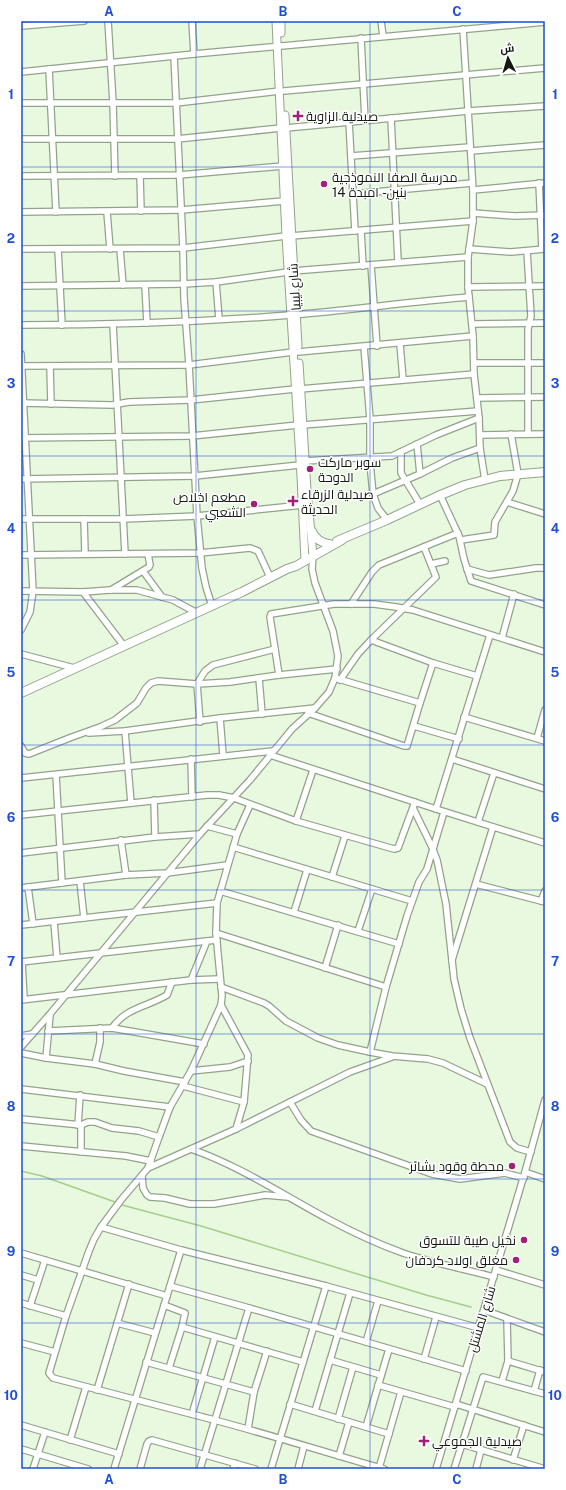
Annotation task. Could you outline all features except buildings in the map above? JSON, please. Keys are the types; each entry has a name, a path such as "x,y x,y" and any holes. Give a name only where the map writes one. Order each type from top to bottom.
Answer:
{"highway":[{"path":"313,554 420,504 465,485 518,474 545,472"},
{"path":"311,530 316,539 329,544"},
{"path":"21,693 242,592 288,568 294,562 305,559 329,544 342,540"}],"main road":[{"name":"شارع ليبيا","path":"276,21 283,103 286,196"},
{"name":"شارع ليبيا","path":"279,46 281,21"},
{"name":"شارع ليبيا","path":"284,128 283,166 289,236 300,425 313,554"},
{"name":"شارع ليبيا","path":"303,463 305,559"}],"street":[{"path":"21,26 84,21"},
{"path":"108,21 115,139 115,176"},
{"path":"192,21 194,54"},
{"path":"381,21 383,36"},
{"path":"21,72 463,29 498,24 545,22"},
{"path":"463,29 473,190 473,221 468,257 468,287 473,336 474,374 479,418 480,448 485,480"},
{"path":"361,38 365,120"},
{"path":"174,56 183,248 183,284 189,364 192,436 196,476 197,516 200,553 206,587 212,606"},
{"path":"21,103 176,103 363,83 545,68"},
{"path":"49,69 56,212"},
{"path":"21,139 177,139 365,120 545,106"},
{"path":"391,118 398,262"},
{"path":"349,122 353,194 363,266"},
{"path":"351,156 545,145"},
{"path":"21,176 179,175 283,166"},
{"path":"140,176 141,211"},
{"path":"353,194 472,183"},
{"path":"469,250 504,252 543,249 542,183 473,190"},
{"path":"21,212 181,210 286,196"},
{"path":"108,212 110,249"},
{"path":"473,213 507,216 543,215"},
{"path":"21,248 183,248 289,236 473,221"},
{"path":"58,249 62,325"},
{"path":"120,249 123,285"},
{"path":"527,251 530,286 530,323 528,329 528,433"},
{"path":"21,286 146,285 216,282 290,272 468,257"},
{"path":"370,265 377,346"},
{"path":"216,282 219,319"},
{"path":"146,285 147,324"},
{"path":"468,287 545,286"},
{"path":"21,325 147,324 293,314 469,297"},
{"path":"472,324 545,323"},
{"path":"113,324 125,554"},
{"path":"21,366 189,364 296,352 400,344 473,336"},
{"path":"400,344 403,380"},
{"path":"364,347 368,383 370,457 373,494 378,508 387,520"},
{"path":"21,354 24,479 30,519 34,591 30,612 21,630"},
{"path":"474,362 545,363"},
{"path":"50,366 51,404"},
{"path":"22,403 118,404 191,400 474,374"},
{"path":"477,398 545,397"},
{"path":"23,438 192,436 300,425 478,411"},
{"path":"24,479 196,476 303,463 370,457 390,457 436,435 479,418"},
{"path":"480,435 528,433 545,434"},
{"path":"461,540 494,535 495,522 513,491 518,474 511,434"},
{"path":"417,444 420,474"},
{"path":"373,494 405,481 452,458 480,448"},
{"path":"401,452 401,470 405,481 420,504"},
{"path":"440,495 461,540 470,579 473,582 545,605"},
{"path":"507,502 545,514"},
{"path":"21,519 123,519 197,516 303,505"},
{"path":"84,519 85,554"},
{"path":"351,604 377,567 458,533"},
{"path":"21,1047 102,953 200,834 250,780 292,729 315,708 358,654 435,577 432,564 424,547"},
{"path":"21,555 200,553 250,548 256,549 260,554 270,577"},
{"path":"110,590 150,566 148,554"},
{"path":"313,554 312,569 316,588 335,638 338,656 337,679"},
{"path":"305,559 312,569"},
{"path":"432,564 445,561"},
{"path":"467,569 490,575 545,568"},
{"path":"143,571 162,597"},
{"path":"21,591 83,592 137,590 184,605 197,613"},
{"path":"83,592 124,646"},
{"path":"502,638 514,594"},
{"path":"278,675 270,617 272,613 322,605 374,604 405,608 545,652"},
{"path":"436,810 490,635"},
{"path":"371,640 477,676"},
{"path":"200,722 197,684 205,671 213,665 275,649"},
{"path":"21,654 74,668"},
{"path":"308,713 405,747 408,745 433,662"},
{"path":"21,746 25,753 29,754 85,732 100,728 115,720 137,703 146,688 151,683 158,681 197,684 230,682 337,669"},
{"path":"259,678 262,714"},
{"path":"337,679 420,704"},
{"path":"85,732 125,731 200,722 220,718 315,708"},
{"path":"537,738 545,710"},
{"path":"464,717 545,741"},
{"path":"220,718 223,755"},
{"path":"414,726 459,739"},
{"path":"125,731 131,803"},
{"path":"21,778 129,767 223,755 271,753 313,770 414,805 444,812 545,843"},
{"path":"191,759 192,797"},
{"path":"452,760 545,789"},
{"path":"296,822 313,770"},
{"path":"478,822 494,773"},
{"path":"56,775 62,884"},
{"path":"21,815 154,800 214,795 234,798 296,822 396,849 414,805"},
{"path":"154,800 155,837"},
{"path":"250,805 232,848 217,903 216,932 222,996 221,1005 191,1071 170,1107 148,1168 101,1227 89,1251 66,1316 49,1373 53,1378 280,1438 381,1468 401,1392"},
{"path":"414,805 437,860 446,904 451,963 461,1009 470,1038 510,1142 517,1148 531,1152"},
{"path":"370,1052 386,987 412,901 419,882 427,869 432,847 444,812"},
{"path":"207,826 237,834"},
{"path":"451,963 493,827"},
{"path":"21,852 121,840 200,834"},
{"path":"332,878 346,836"},
{"path":"121,840 126,875"},
{"path":"232,848 412,901"},
{"path":"21,888 126,875 167,873 227,865"},
{"path":"294,912 307,870"},
{"path":"80,881 84,918"},
{"path":"476,884 543,902 545,891"},
{"path":"28,887 32,924"},
{"path":"358,931 372,889"},
{"path":"220,891 399,944"},
{"path":"21,925 217,903"},
{"path":"54,922 57,958"},
{"path":"325,968 338,925"},
{"path":"216,932 386,987"},
{"path":"217,940 21,962 23,999 191,980 220,979"},
{"path":"191,980 207,941"},
{"path":"112,1028 118,1020 130,1011 167,995 172,982"},
{"path":"221,987 264,1003 286,1021 318,1038 338,1045 370,1052 443,1063 487,1084"},
{"path":"221,1005 246,1050 248,1061 244,1102 236,1129"},
{"path":"46,1058 50,1014"},
{"path":"95,1064 100,1042 100,1028"},
{"path":"48,1031 112,1028 204,1044"},
{"path":"21,1036 32,1034"},
{"path":"21,1053 46,1058 95,1064 184,1084 244,1102"},
{"path":"148,1168 236,1129 350,1072 392,1056"},
{"path":"191,1071 230,1067 248,1061"},
{"path":"21,1089 170,1107"},
{"path":"80,1095 81,1152"},
{"name":"شارع المشتل","path":"436,1469 531,1152 542,1121 545,1100"},
{"path":"290,1102 301,1120 311,1131 432,1174 460,1178 505,1174 525,1175 545,1179"},
{"path":"21,1120 80,1125 88,1122 95,1122 112,1128 139,1131 159,1137"},
{"path":"21,1146 126,1156 151,1161"},
{"path":"191,1149 228,1163 328,1219 403,1253 494,1277"},
{"path":"142,1176 143,1188 150,1197 165,1198 190,1204 214,1204 265,1195 292,1198"},
{"path":"101,1227 181,1250 326,1286 478,1328"},
{"path":"114,1469 181,1250"},
{"path":"21,1253 167,1296"},
{"path":"30,1306 45,1260"},
{"path":"496,1270 545,1284"},
{"path":"21,1275 38,1280"},
{"path":"98,1390 128,1284"},
{"path":"170,1286 466,1371"},
{"path":"271,1469 326,1286"},
{"path":"315,1411 350,1293"},
{"path":"366,1342 378,1301"},
{"path":"21,1303 66,1316"},
{"path":"164,1305 185,1313 169,1368"},
{"path":"200,1469 249,1308"},
{"path":"484,1310 545,1332"},
{"path":"424,1359 436,1317"},
{"path":"502,1381 508,1361 507,1319"},
{"path":"117,1322 155,1333"},
{"path":"182,1327 303,1362"},
{"path":"192,1414 215,1336"},
{"path":"21,1343 55,1352"},
{"path":"366,1427 389,1349"},
{"path":"248,1430 254,1392 267,1351"},
{"path":"330,1360 381,1375"},
{"path":"508,1361 543,1371 534,1391"},
{"path":"146,1362 254,1392"},
{"path":"338,1419 353,1367"},
{"path":"454,1469 483,1377 545,1394"},
{"path":"378,1384 401,1392 473,1409 545,1432"},
{"path":"70,1440 86,1387"},
{"path":"290,1404 389,1434"},
{"path":"340,1456 349,1422"},
{"path":"21,1425 119,1454"},
{"path":"513,1460 524,1425"},
{"path":"33,1469 45,1432"},
{"path":"140,1469 147,1444 152,1440 204,1454 234,1466 255,1469"},
{"path":"462,1444 545,1469"},
{"path":"298,1469 304,1446"},
{"path":"21,1449 88,1469"},
{"path":"476,1469 481,1450"}],"waterway":[{"path":"21,1171 42,1176 115,1202"},
{"path":"122,1205 201,1226 426,1295 471,1307"}],"place":[{"name":"صيدلية الزاوية","path":"298,116"},
{"name":"مدرسة الصفا النموذجية بنين - امبدة 14","path":"324,184"},
{"name":"سوبر ماركت الدوحة","path":"310,469"},
{"name":"صيدلية الزرقاء الحديثة","path":"293,501"},
{"name":"مطعم اخلاص الشعبي","path":"254,504"},
{"name":"محطة وقود بشائر","path":"512,1166"},
{"name":"نخيل طيبة للتسوق","path":"524,1240"},
{"name":"مغلق اولاد كردفان","path":"516,1260"},
{"name":"صيدلية الجموعي","path":"424,1441"}]}
